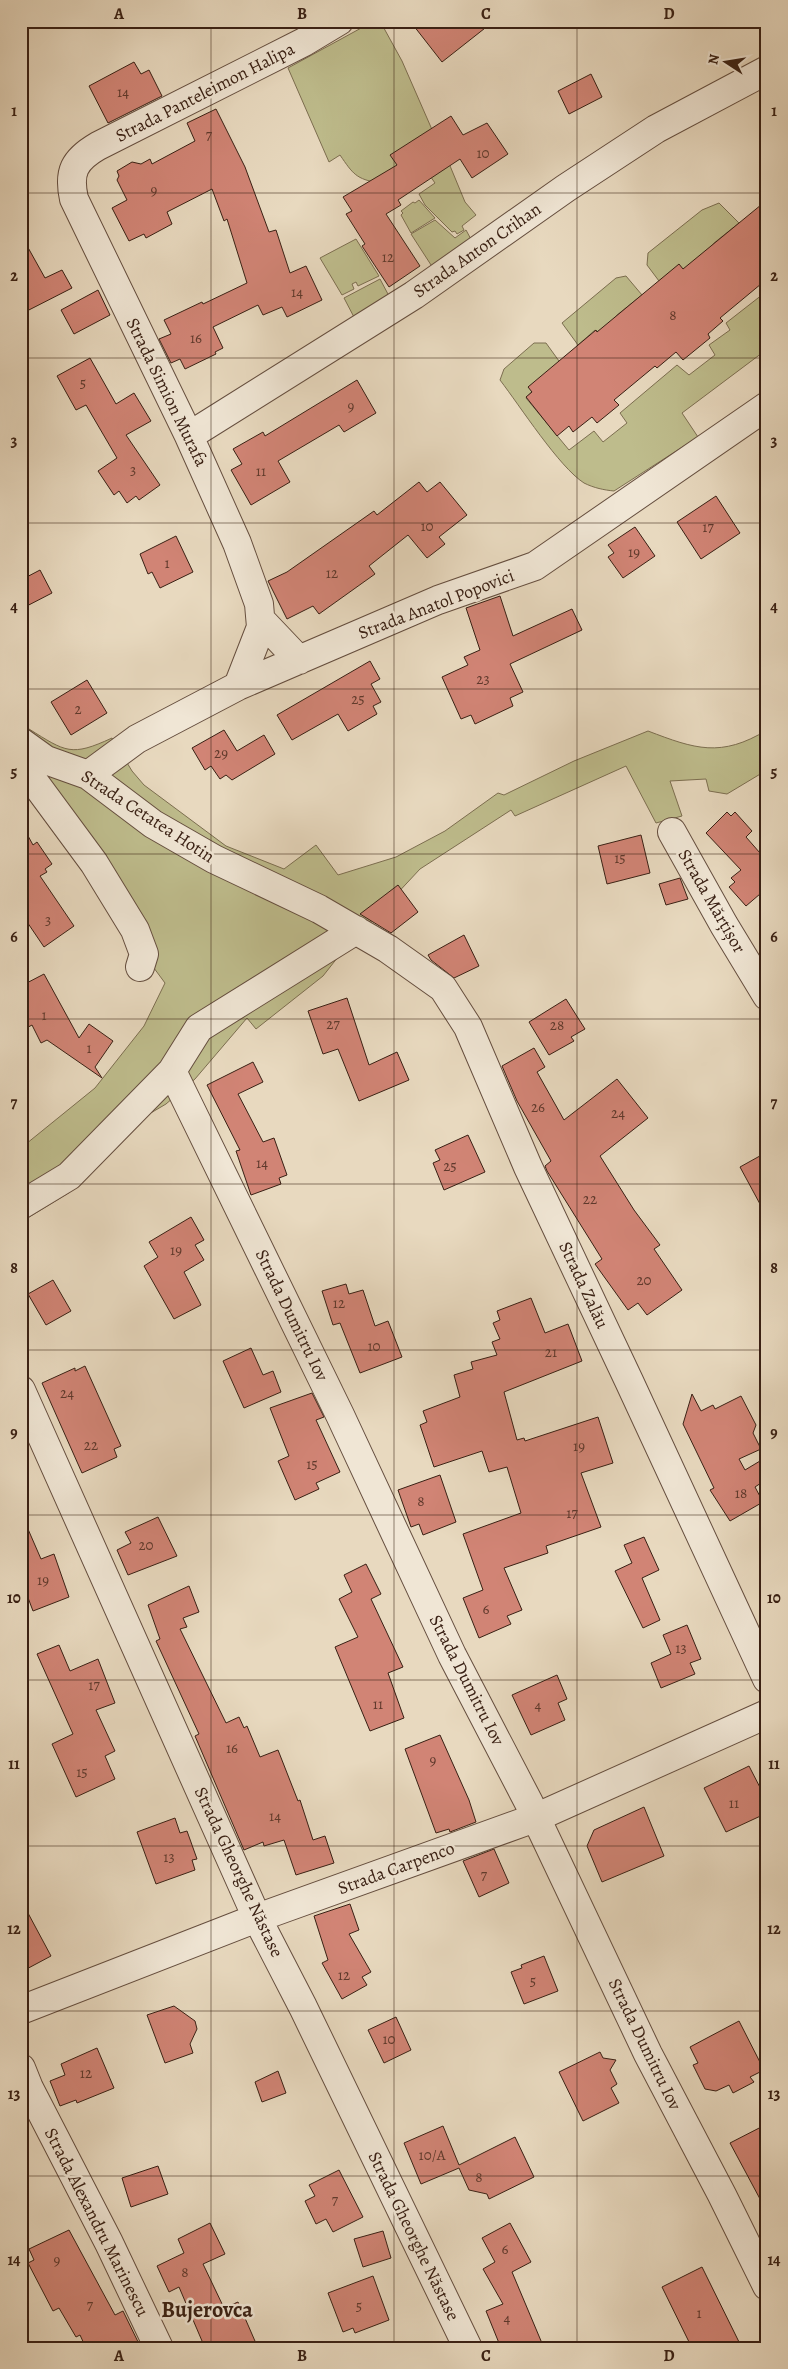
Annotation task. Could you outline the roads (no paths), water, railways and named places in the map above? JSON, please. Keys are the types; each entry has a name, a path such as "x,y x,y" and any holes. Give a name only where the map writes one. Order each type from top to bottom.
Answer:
{"street":[{"name":"Strada Panteleimon Halipa","path":"74,167 83,155 98,146 304,42 340,21"},
{"name":"Strada Anton Crihan","path":"190,436 414,294 566,188 656,129 767,70"},
{"name":"Strada Simion Murafa","path":"74,167 70,184 74,199 190,436 237,543 259,604 261,626 238,686"},
{"name":"Strada Anatol Popovici","path":"88,775 136,739 238,686 438,600 535,566 767,406"},
{"path":"261,620 298,660"},
{"name":"Strada Cetatea Hotin","path":"21,742 46,760 88,775 153,824 214,860 319,909 356,930"},
{"path":"21,764 94,863 135,930 144,954 140,967"},
{"name":"Strada Mărțișor","path":"672,832 724,925 767,996"},
{"path":"21,1205 68,1176 172,1071 199,1028 356,930"},
{"name":"Strada Zalău","path":"356,930 412,964 443,988 468,1027 528,1167 767,1679"},
{"name":"Strada Dumitru Iov","path":"172,1071 340,1415 452,1655 587,1923 648,2054 767,2286"},
{"name":"Strada Gheorghe Năstase","path":"21,1390 257,1918 303,2006 468,2348"},
{"name":"Strada Carpenco","path":"21,2010 257,1918 535,1818 767,1714"},
{"name":"Strada Alexandru Marinescu","path":"21,2068 159,2348"}],"district":[{"name":"Bujerovca","path":"207,2309"}]}
